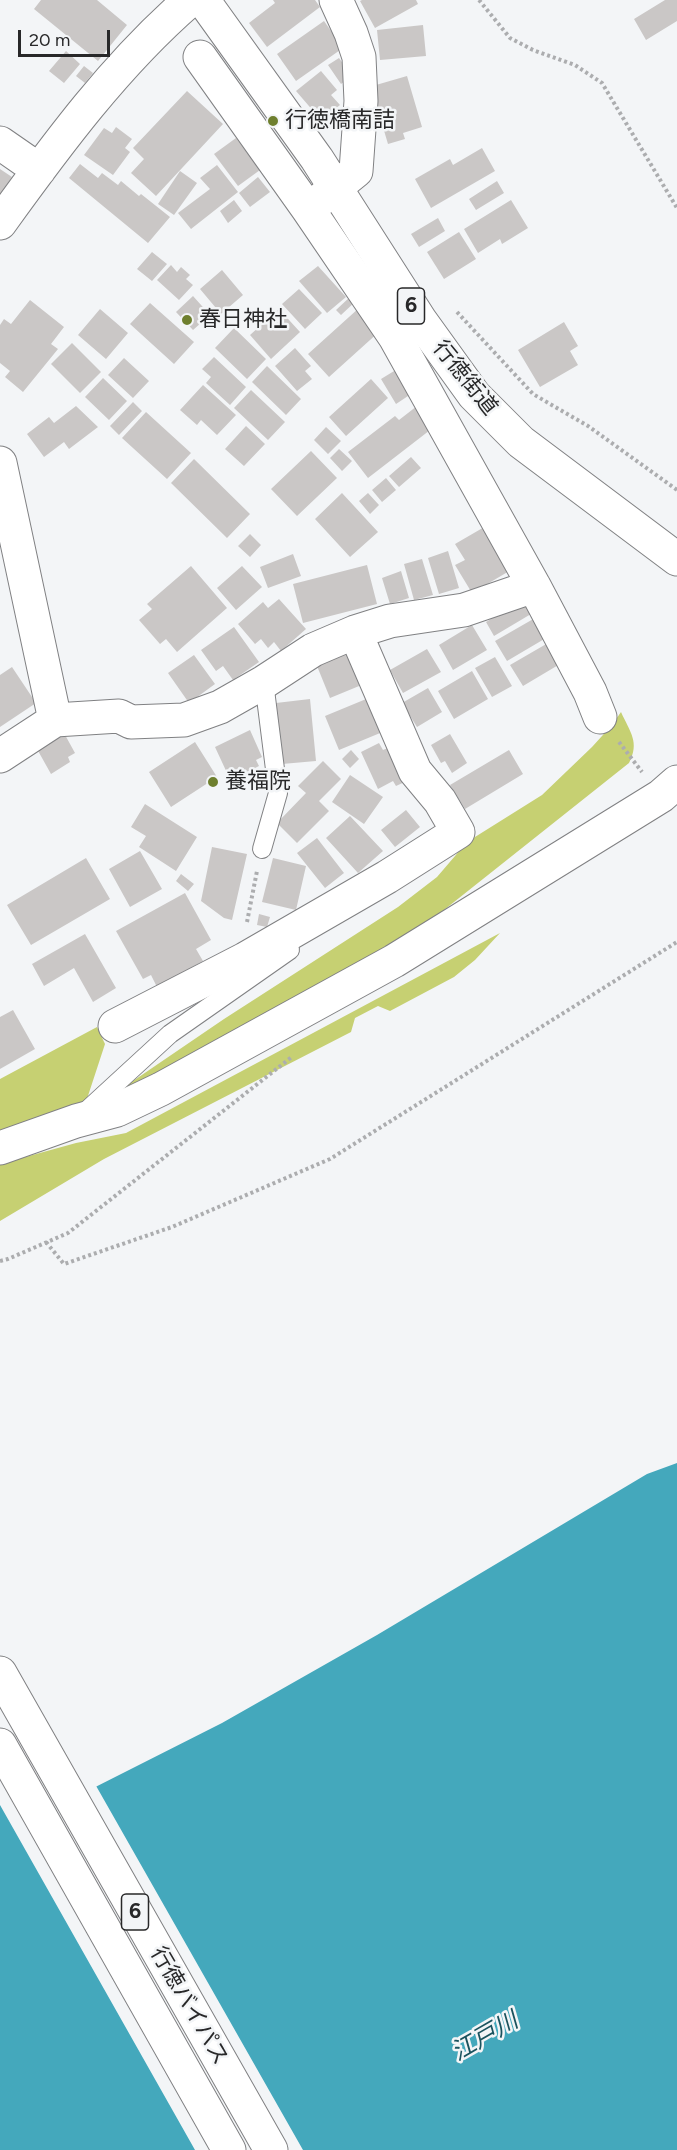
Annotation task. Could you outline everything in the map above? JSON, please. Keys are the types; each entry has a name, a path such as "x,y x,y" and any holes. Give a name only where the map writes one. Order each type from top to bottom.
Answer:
{"street":[{"path":"308,209 356,171 361,101 359,57 336,0"},
{"path":"0,223 90,104 128,62 205,2"},
{"name":"行徳街道","path":"205,2 317,159 420,320 474,395 521,442 677,559"},
{"path":"200,57 395,337 534,586 590,692 600,717"},
{"path":"0,143 39,170"},
{"path":"0,463 7,534 55,720"},
{"path":"0,756 55,720 119,717 132,722 184,720 220,707 313,650 355,632 390,621 464,610 534,586"},
{"path":"115,1026 245,959 458,832 440,801 415,771 355,632"},
{"path":"0,1148 76,1121 117,1110 161,1089 359,981 669,789"},
{"name":"行徳バイパス","path":"0,1673 271,2150"},
{"name":"行徳バイパス","path":"0,1745 229,2150"}],"lane":[{"path":"262,849 278,793 264,682"},
{"path":"76,1121 170,1034 318,930 358,893"}],"path":[{"path":"479,0 510,38 533,50 575,65 602,83 677,208"},
{"path":"452,307 533,394 588,426 677,490"},
{"path":"600,717 669,789"},
{"path":"245,959 244,936 262,849"},
{"path":"46,1242 64,1264 172,1227 330,1159 677,942"},
{"path":"0,1260 8,1259 68,1233 296,1053"}],"green space":[{"path":"621,712 634,743 629,763 415,933 213,1048 111,1096 224,1019 398,907 437,877 467,842 542,795 592,747"},
{"path":"500,933 475,960 454,977 390,1011 378,1006 355,1018 351,1032 104,1159 0,1221 0,1164 76,1143 126,1133"},
{"path":"97,1027 105,1044 84,1108 0,1136 0,1079"}],"water":[{"name":"江戸川","path":"677,1463 677,2150 0,2150 0,1784 36,1817 222,1723 377,1635 647,1474"}],"pier":[{"path":"0,1781 36,1813 95,1784 303,2150 195,2150 0,1805"}],"building":[{"path":"41,0 97,0 127,25 98,61 34,9"},
{"path":"273,0 315,0 320,7 267,47 249,23 275,3"},
{"path":"416,0 418,4 375,28 360,1"},
{"path":"665,0 677,0 677,21 646,40 634,19"},
{"path":"324,21 343,48 296,81 277,54"},
{"path":"423,25 426,56 380,60 377,30"},
{"path":"66,51 80,64 64,83 49,71"},
{"path":"339,58 352,76 341,84 328,65"},
{"path":"84,66 93,73 85,83 76,76"},
{"path":"321,71 337,90 331,95 340,105 321,120 296,91"},
{"path":"407,76 422,127 403,133 405,139 388,144 374,97 378,96 376,85"},
{"path":"187,91 223,124 156,196 131,173 144,159 133,148"},
{"path":"116,127 132,139 125,148 130,152 113,175 84,155 104,128 112,133"},
{"path":"236,138 260,170 238,186 214,154"},
{"path":"482,148 495,171 431,208 415,179 450,159 453,165"},
{"path":"80,164 98,178 102,173 118,185 121,181 170,217 148,243 69,178"},
{"path":"217,165 238,192 191,229 178,213 210,189 200,178"},
{"path":"0,169 12,177 0,195"},
{"path":"180,171 197,183 174,215 158,204"},
{"path":"258,177 270,192 250,207 239,193"},
{"path":"497,181 504,193 476,210 469,199"},
{"path":"234,200 242,211 228,223 220,211"},
{"path":"511,200 528,228 502,244 500,239 478,253 464,229"},
{"path":"438,218 445,231 419,247 411,234"},
{"path":"459,232 476,259 444,279 427,252"},
{"path":"152,252 167,264 152,281 137,269"},
{"path":"171,265 177,272 181,267 190,275 186,279 193,285 179,300 157,280"},
{"path":"318,266 346,297 327,313 299,281"},
{"path":"222,270 243,295 221,314 200,289"},
{"path":"299,289 322,313 305,329 282,304"},
{"path":"193,296 210,315 193,330 176,312"},
{"path":"351,296 356,301 341,315 336,310"},
{"path":"30,300 64,327 51,344 58,349 23,392 5,377 10,371 0,363 0,325 4,319 11,324"},
{"path":"150,303 194,342 174,364 130,324"},
{"path":"359,308 380,331 329,377 308,354"},
{"path":"100,309 128,333 106,359 78,335"},
{"path":"279,309 300,332 271,359 250,335"},
{"path":"564,322 578,346 570,351 578,365 540,387 518,350"},
{"path":"234,328 266,359 247,379 215,348"},
{"path":"72,343 101,372 80,393 51,364"},
{"path":"295,348 311,366 305,371 312,379 297,391 275,366"},
{"path":"214,357 246,387 230,405 206,383 211,377 202,369"},
{"path":"124,358 149,381 133,398 108,375"},
{"path":"267,366 301,399 286,415 252,382"},
{"path":"399,368 414,392 396,404 381,379"},
{"path":"103,378 127,401 109,420 85,397"},
{"path":"371,379 388,398 346,436 329,417"},
{"path":"203,385 236,415 217,435 201,420 197,425 180,410"},
{"path":"251,390 285,422 268,440 234,408"},
{"path":"133,402 142,411 119,435 110,426"},
{"path":"76,406 98,427 69,449 64,442 44,457 27,434 49,417 54,423"},
{"path":"417,406 434,427 368,478 348,452 395,416 399,420"},
{"path":"146,412 191,453 167,479 122,438"},
{"path":"246,426 265,444 244,466 225,449"},
{"path":"326,427 341,441 328,454 314,440"},
{"path":"339,449 352,461 342,471 330,458"},
{"path":"311,451 337,478 297,516 271,489"},
{"path":"411,457 421,468 399,487 389,476"},
{"path":"194,459 250,514 227,538 171,483"},
{"path":"386,478 396,490 382,502 372,490"},
{"path":"342,493 378,532 350,557 315,519"},
{"path":"368,493 379,505 370,514 359,501"},
{"path":"486,526 511,570 472,593 455,565 465,560 455,544"},
{"path":"250,534 261,545 250,557 238,546"},
{"path":"448,551 459,588 439,594 428,558"},
{"path":"293,554 301,576 268,588 260,567"},
{"path":"422,559 433,595 414,600 404,564"},
{"path":"367,565 377,604 303,623 293,584"},
{"path":"191,566 227,608 177,652 166,639 160,644 139,620 152,609 147,604"},
{"path":"242,566 262,587 236,610 217,588"},
{"path":"401,571 409,598 390,604 382,578"},
{"path":"279,599 306,629 281,651 274,642 268,648 261,639 255,644 238,624 263,602 268,608"},
{"path":"522,600 531,614 494,636 486,622"},
{"path":"535,618 546,638 507,661 495,641"},
{"path":"472,625 487,650 453,670 439,645"},
{"path":"234,627 259,662 233,680 223,666 216,671 201,650"},
{"path":"548,643 560,664 523,686 510,665"},
{"path":"427,649 441,672 403,693 390,670"},
{"path":"351,652 364,684 330,698 317,666"},
{"path":"194,655 215,684 189,703 168,673"},
{"path":"495,657 512,686 492,697 475,668"},
{"path":"12,667 36,703 0,727 0,675"},
{"path":"472,671 488,699 454,719 438,691"},
{"path":"428,688 442,712 417,727 402,703"},
{"path":"371,697 385,731 339,750 325,716"},
{"path":"310,699 316,761 282,764 276,703"},
{"path":"250,730 262,757 256,760 259,766 241,775 238,770 228,775 215,747"},
{"path":"64,733 75,753 68,757 70,762 51,774 37,749"},
{"path":"450,734 467,763 452,773 445,761 441,763 431,745"},
{"path":"195,742 217,777 171,807 149,772"},
{"path":"379,743 383,750 393,746 409,780 396,786 393,781 378,789 361,752"},
{"path":"351,750 359,759 350,768 342,759"},
{"path":"509,750 523,774 465,809 450,785"},
{"path":"323,761 341,779 319,801 329,811 297,843 277,823 306,793 298,786"},
{"path":"350,775 383,797 364,824 332,802"},
{"path":"145,804 197,837 176,871 139,847 146,836 131,827"},
{"path":"406,810 420,827 395,847 381,830"},
{"path":"350,816 383,851 358,873 326,838"},
{"path":"317,838 344,873 325,888 297,853"},
{"path":"212,847 247,854 232,920 224,918 201,901"},
{"path":"140,851 162,889 130,907 109,869"},
{"path":"86,858 110,899 31,945 7,905"},
{"path":"273,858 306,866 296,910 262,902"},
{"path":"181,874 194,884 188,891 176,881"},
{"path":"185,893 211,940 196,949 203,961 157,987 151,975 143,979 116,931"},
{"path":"259,914 270,917 267,927 257,925"},
{"path":"85,934 116,988 93,1002 74,968 44,986 32,964"},
{"path":"13,1010 35,1049 0,1069 0,1017"}],"place":[{"name":"行徳橋南詰","path":"273,121"},
{"name":"春日神社","path":"187,320"},
{"name":"養福院","path":"213,782"}]}
